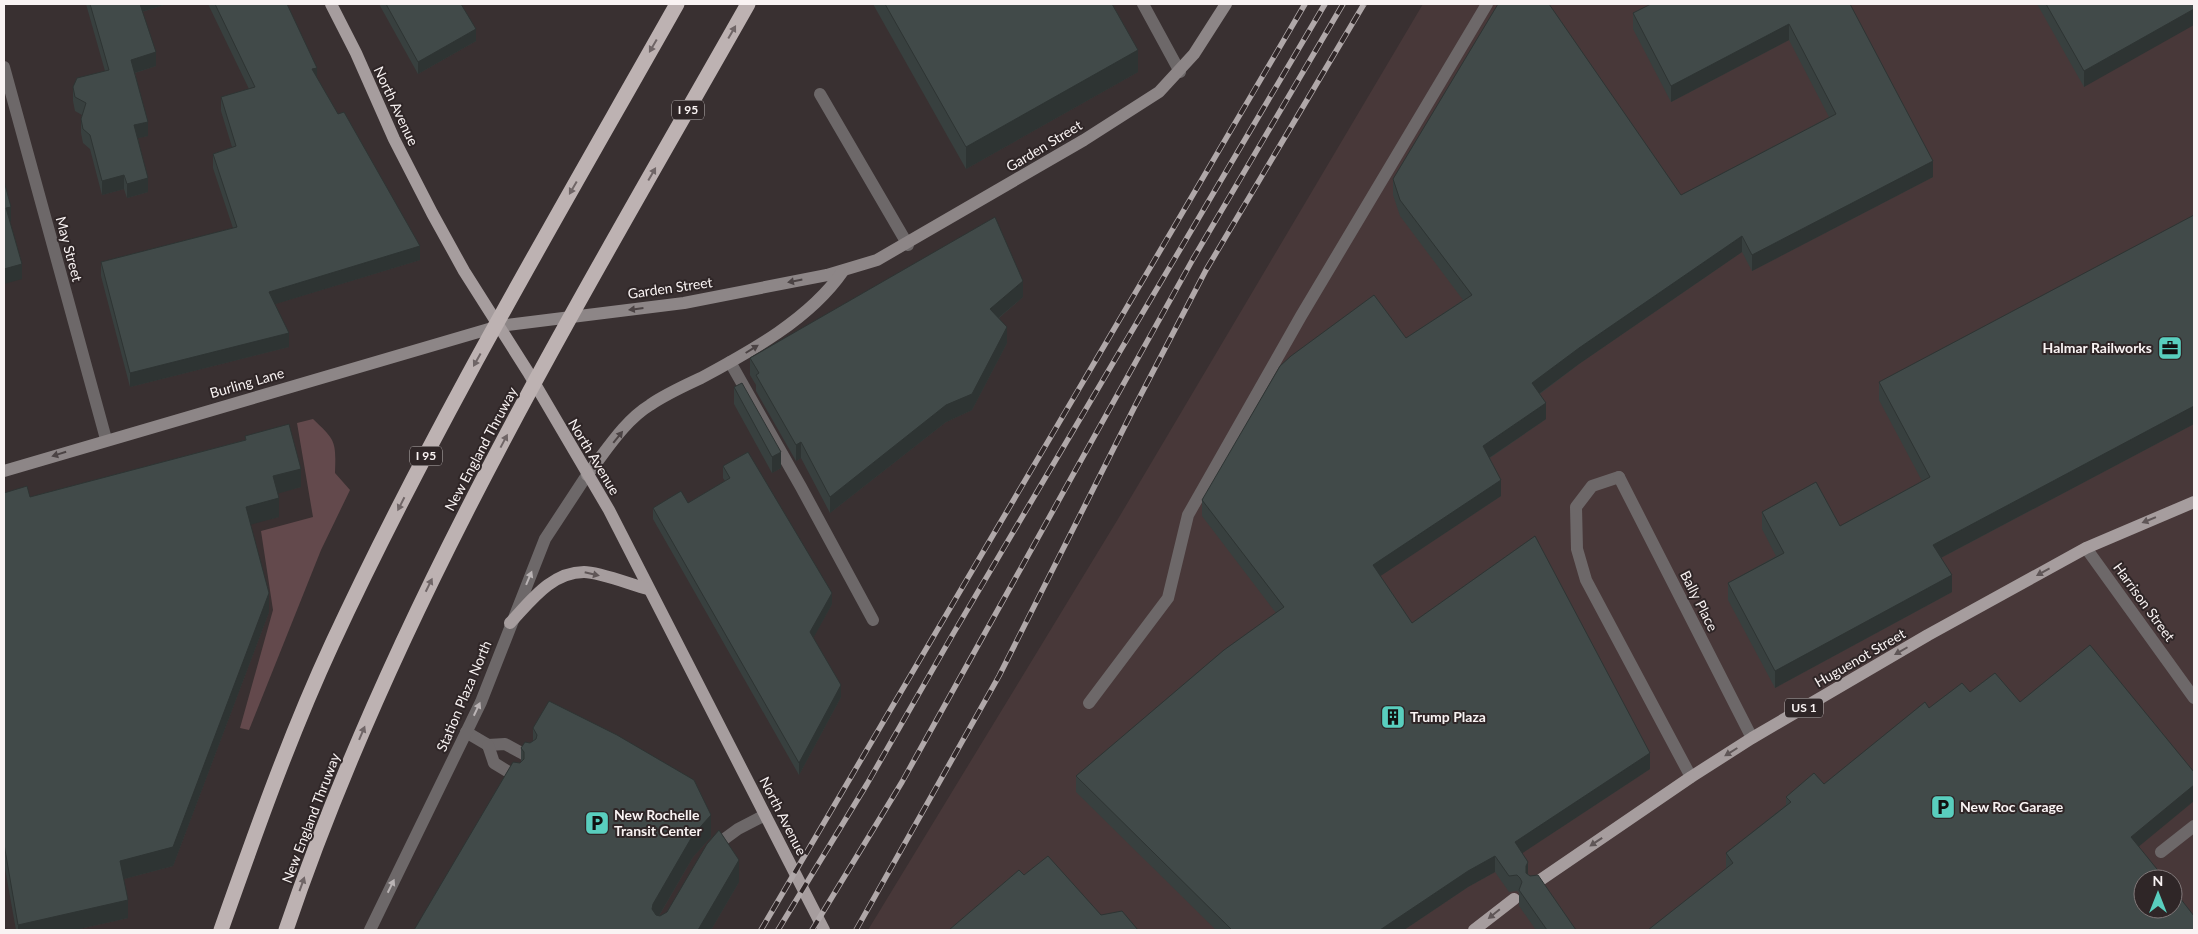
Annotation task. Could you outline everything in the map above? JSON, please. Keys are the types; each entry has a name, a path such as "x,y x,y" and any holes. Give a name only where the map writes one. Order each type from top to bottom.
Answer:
{"highway":[{"name":"I 95","path":"221,930 290,746 331,647 377,550 425,457 524,275 677,4"},
{"name":"New England Thruway","path":"286,930 335,796 377,698 465,514 552,351 748,4"}],"main road":[{"name":"North Avenue","path":"331,4 356,53 394,139 464,271 500,326 609,510 824,930"},
{"name":"Garden Street","path":"500,326 684,302 843,271 877,260 908,244 1134,110 1159,92 1180,72 1194,54 1226,4"},
{"path":"587,475 638,414 650,405 730,362 806,310 832,287 843,271"},
{"name":"Burling Lane","path":"4,471 500,326"},
{"name":"Huguenot Street","path":"1533,885 1691,777 1752,738 1928,635 2086,548 2194,502"},
{"path":"510,623 542,588 563,576 585,572 648,589"},
{"path":"1474,930 1514,898"}],"street":[{"path":"1143,4 1180,72"},
{"path":"1089,703 1168,598 1188,515 1301,316 1487,4"},
{"name":"May Street","path":"4,67 106,440"},
{"path":"820,94 908,244"},
{"path":"730,362 802,487 873,620"},
{"name":"Station Plaza North","path":"370,930 481,702 510,623 545,539 587,475"},
{"name":"Bally Place","path":"1691,777 1586,580 1577,549 1576,507 1592,486 1619,477 1752,738"},
{"name":"Harrison Street","path":"2086,548 2194,698"},
{"path":"466,732 488,745 505,744 529,757"},
{"path":"488,745 494,763 517,777"},
{"path":"705,856 715,844 765,815"},
{"path":"2161,852 2194,826"}],"shaded area":[{"path":"1423,4 2194,4 2194,930 868,930 1118,519"},
{"path":"313,419 333,442 335,448 335,473 350,490 321,550 249,730 240,728 273,610 261,531 313,517 297,423"}],"building":[{"path":"90,4 140,4 156,52 131,60 148,122 134,125 148,178 127,184 124,175 102,181 90,135 83,129 81,119 86,103 75,97 73,87 77,78 109,70"},
{"path":"215,4 287,4 317,68 312,69 338,114 344,112 420,246 269,292 289,333 130,373 101,262 237,227 213,154 236,146 221,97 255,87"},
{"path":"386,4 461,4 476,29 418,62"},
{"path":"885,4 1112,4 1138,50 966,147"},
{"path":"1498,4 1549,4 1681,195 1836,114 1789,24 1671,86 1633,13 1651,4 1850,4 1933,161 1752,255 1742,236 1579,348 1532,383 1546,403 1483,446 1501,480 1373,565 1412,623 1535,536 1650,753 1515,842 1528,862 1526,873 1530,876 1538,875 1576,930 1547,930 1519,890 1522,882 1520,878 1517,875 1509,876 1495,856 1468,871 1380,930 1232,930 1076,776 1224,650 1284,607 1202,500 1280,366 1374,295 1406,338 1472,295 1400,200 1393,179"},
{"path":"2046,4 2194,4 2194,9 2084,71"},
{"path":"4,181 11,207 6,208 22,264 4,269"},
{"path":"2194,215 2194,406 1933,545 1952,575 1775,671 1728,583 1784,553 1762,512 1816,482 1840,526 1930,477 1879,382"},
{"path":"995,217 1023,281 990,309 1007,327 972,394 946,405 830,497 801,442 796,445 756,375 759,373 750,358"},
{"path":"742,383 781,452 772,457 734,387"},
{"path":"289,424 301,469 273,476 279,498 246,507 269,593 173,847 120,861 128,900 18,925 4,844 4,493 27,486 30,497 246,440 245,436"},
{"path":"748,452 832,593 810,632 841,685 799,763 653,508 681,491 688,503 730,478 723,466"},
{"name":"New Roc Garage","path":"2090,645 2194,772 2194,785 2131,837 2157,869 2133,869 2133,919 2183,919 2183,902 2194,916 2194,930 1648,930 1733,863 1726,853 1791,802 1786,797 1814,773 1824,784 1925,702 1929,708 1962,683 1970,692 1995,673 2020,702"},
{"name":"New Rochelle Transit Center","path":"549,701 617,735 694,780 711,815 693,835 653,904 652,909 656,915 660,916 667,912 707,844 719,830 739,860 698,930 414,930 513,762 520,763 524,759 524,752 521,748 525,742 530,743 536,739 537,735 533,728"},
{"path":"1048,856 1101,915 1122,911 1138,930 949,930 1019,870 1024,875"}],"railway":[{"path":"761,930 1305,4"},
{"path":"778,930 867,784 953,634 1325,4"},
{"path":"812,930 902,782 1193,259 1343,4"},
{"path":"856,930 999,676 1206,270 1364,4"}],"place":[{"name":"Halmar Railworks","path":"2170,348"},
{"name":"Trump Plaza","path":"1393,717"},
{"name":"New Roc Garage","path":"1943,807"},
{"name":"New Rochelle Transit Center","path":"597,823"}]}
